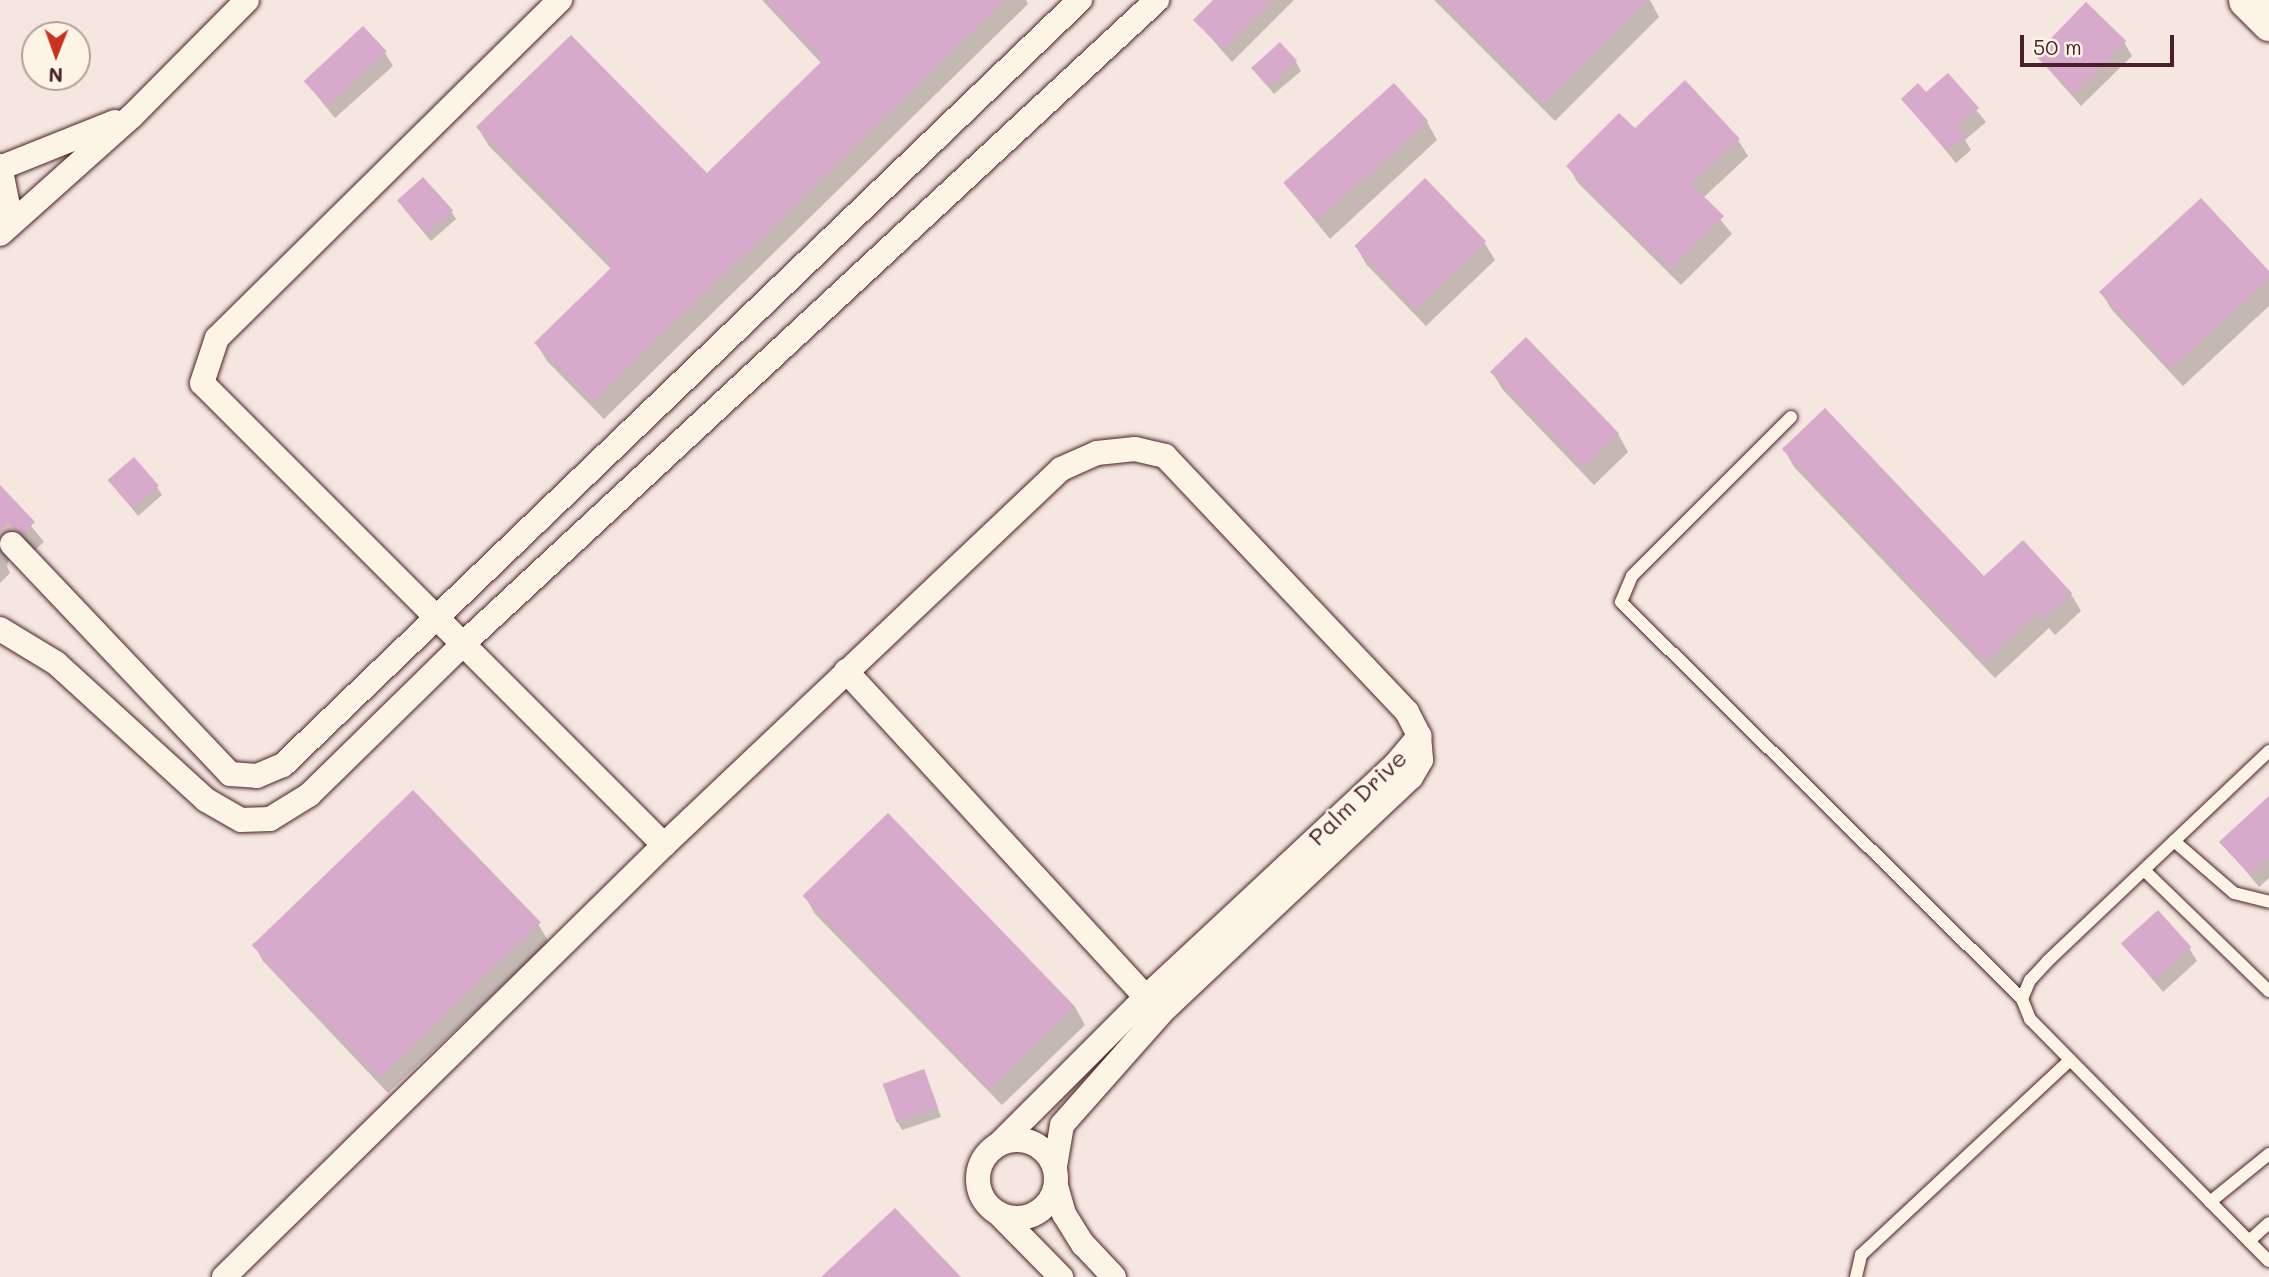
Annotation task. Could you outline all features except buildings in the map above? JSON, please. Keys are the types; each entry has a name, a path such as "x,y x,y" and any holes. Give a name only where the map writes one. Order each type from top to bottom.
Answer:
{"street":[{"path":"0,234 132,116 247,0"},
{"path":"560,0 217,338 202,383 664,845"},
{"path":"12,544 230,774 257,776 282,765 434,615 1080,0"},
{"path":"0,629 56,663 206,800 241,820 270,819 309,795 463,644 1157,0"},
{"path":"0,218 8,206 0,167 132,116"},
{"name":"Palm Drive","path":"846,671 1061,469 1097,453 1135,449 1165,456 1407,712 1419,736 1421,760 1411,777 1153,1005 981,1162 978,1188 988,1206 1061,1277"},
{"path":"224,1277 664,845 846,671 1153,1005"},
{"name":"Palm Drive","path":"1001,1216 1028,1217 1045,1208 1055,1176 1062,1125 1153,1005"},
{"name":"Palm Drive","path":"999,1144 1020,1140 1041,1147 1055,1176 1064,1214 1083,1244 1114,1277"}],"lane":[{"path":"1791,417 1632,576 1621,602 2022,999 2030,1019 2269,1261"},
{"path":"2022,999 2030,980 2047,962 2269,751"},
{"path":"2174,841 2234,893 2269,902"},
{"path":"2144,870 2269,991"},
{"path":"1856,1277 1860,1255 2070,1060"},
{"path":"2210,1202 2269,1154"},
{"path":"2249,1241 2269,1223"}],"tunnel":[{"path":"0,531 12,544"}]}
